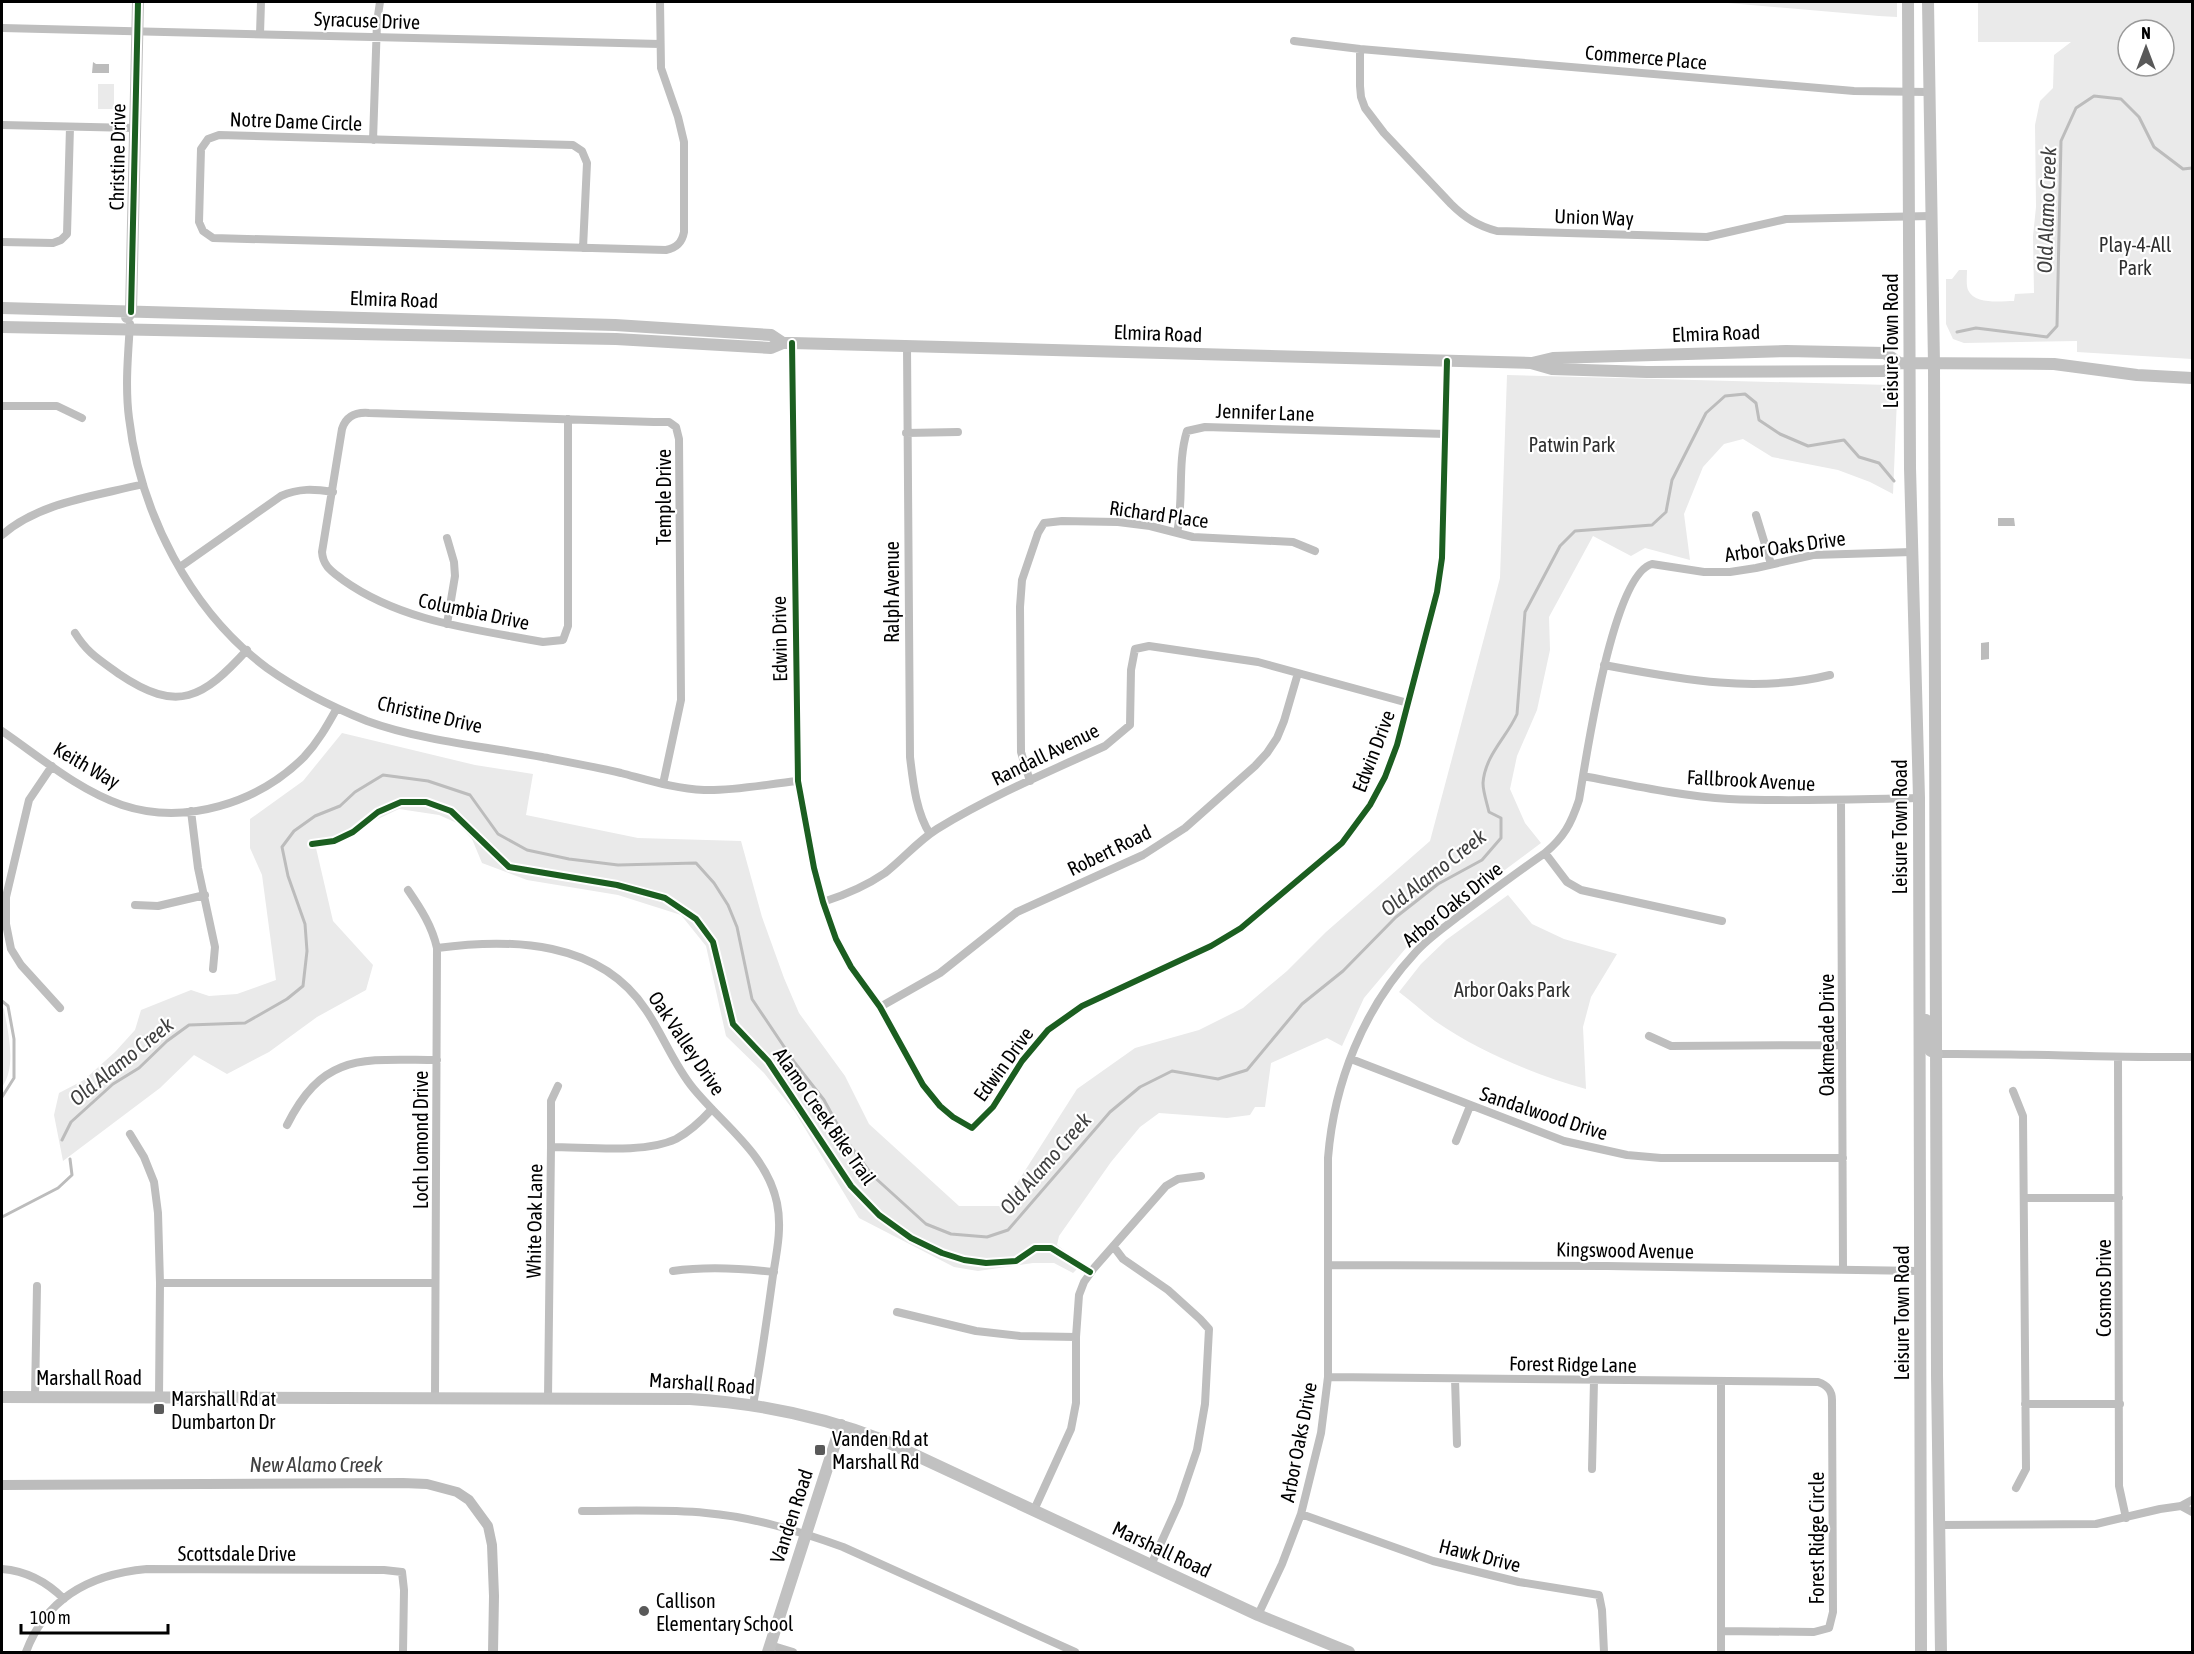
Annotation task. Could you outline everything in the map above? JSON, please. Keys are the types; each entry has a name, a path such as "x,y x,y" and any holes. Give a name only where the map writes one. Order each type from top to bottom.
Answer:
{"main road":[{"name":"Christine Drive","path":"131,312 138,2"},
{"name":"Leisure Town Road","path":"1908,2 1908,216 1904,363 1919,798 1921,1653"},
{"name":"Leisure Town Road","path":"1928,2 1934,364 1936,1376 1941,1653"},
{"name":"Elmira Road","path":"2,309 615,325 771,335 788,343"},
{"path":"25,327 67,321 117,321 129,316 131,312"},
{"path":"130,329 139,321 204,322 238,314"},
{"name":"Elmira Road","path":"2,327 616,339 771,348 788,343 1531,363 1553,358 1786,351 1885,354 1904,363 2054,364 2137,375 2193,378"},
{"name":"Elmira Road","path":"1531,363 1552,369 1647,372 1886,371 1904,363"},
{"path":"1919,798 1924,805 1935,842"},
{"path":"1919,932 1928,1042 1931,1051 1937,1054"},
{"path":"1920,1271 1928,1282 1931,1294 1936,1376"},
{"name":"Marshall Road","path":"2,1397 690,1399 780,1409 841,1425 911,1453 1258,1615 1349,1653"},
{"name":"Vanden Road","path":"769,1649 841,1425"}],"street":[{"path":"260,34 261,2"},
{"path":"374,140 376,37 380,2"},
{"path":"660,2 660,44"},
{"name":"Syracuse Drive","path":"2,28 660,44"},
{"name":"Commerce Place","path":"1294,41 1360,49 1824,89 1928,92"},
{"name":"Notre Dame Circle","path":"584,248 587,163 582,151 567,144 219,135 211,137 204,144 201,152 199,217 201,226 210,236 219,239 584,248 666,250 678,245 684,236 684,149 678,117 661,68 660,44"},
{"name":"Union Way","path":"1360,49 1361,97 1373,120 1462,214 1484,227 1497,231 1707,237 1786,219 1931,216"},
{"path":"2,125 134,128"},
{"path":"2,242 53,243 61,240 67,234 70,126"},
{"name":"Christine Drive","path":"131,312 128,405 130,429 143,484 161,530 180,567 201,600 218,621 266,667 308,694 337,708 404,732 586,765 663,784 712,790 798,781"},
{"name":"Edwin Drive","path":"788,343 798,781 823,902 836,939 851,967 880,1007 923,1085 940,1106 972,1128 993,1107 1022,1061 1048,1030 1082,1006 1211,946 1241,928 1341,843 1370,805 1385,777 1397,745 1437,592 1442,558 1447,361"},
{"name":"Ralph Avenue","path":"907,346 910,757 913,783 923,823 930,834"},
{"path":"2,406 57,406 82,418"},
{"name":"Temple Drive","path":"352,415 363,412 669,422 676,427 679,439 681,700 663,784"},
{"name":"Columbia Drive","path":"352,415 342,429 322,552 328,569 367,596 418,617 543,642 563,640 568,626 568,419"},
{"name":"Jennifer Lane","path":"1178,533 1183,444 1187,431 1205,427 1446,434"},
{"path":"906,433 958,432"},
{"path":"2,535 13,525 50,508 143,484"},
{"path":"180,567 281,496 299,490 317,489 333,492"},
{"path":"1756,515 1771,564"},
{"name":"Richard Place","path":"1030,781 1021,752 1020,607 1022,580 1040,528 1044,523 1118,522 1150,526 1193,537 1293,542 1315,551"},
{"path":"447,538 454,562 455,576 447,624"},
{"name":"Arbor Oaks Drive","path":"1258,1615 1282,1564 1301,1514 1321,1433 1328,1377 1328,1158 1330,1128 1342,1079 1365,1022 1391,981 1416,952 1439,931 1545,853 1560,840 1572,820 1583,776 1604,665 1625,600 1638,574 1644,567 1657,564 1717,573 1744,571 1823,554 1912,552"},
{"path":"75,633 86,651 138,686 164,696 188,695 212,685 247,650"},
{"name":"Randall Avenue","path":"823,902 866,884 885,873 930,834 995,796 1105,746 1130,725 1132,660 1135,649 1149,646 1258,662 1408,702"},
{"path":"1604,665 1700,682 1728,684 1759,685 1830,675"},
{"name":"Robert Road","path":"880,1007 940,973 1017,912 1143,855 1185,828 1267,753 1284,721 1298,673"},
{"name":"Keith Way","path":"2,731 82,786 123,805 144,810 191,811 218,807 241,800 275,780 303,758 325,731 337,708"},
{"path":"52,766 29,800 6,897 6,924 11,949 21,965 60,1008"},
{"name":"Fallbrook Avenue","path":"1583,776 1728,799 1919,798"},
{"name":"Oakmeade Drive","path":"1841,800 1843,1270"},
{"path":"191,811 195,850 215,947 213,969"},
{"path":"1545,853 1567,882 1581,890 1612,899 1722,921"},
{"name":"Loch Lomond Drive","path":"408,890 427,919 437,948 435,1397"},
{"path":"135,905 158,906 205,895"},
{"name":"Oak Valley Drive","path":"437,948 473,944 547,946 594,963 624,984 637,998 691,1086 758,1158 771,1181 777,1203 779,1226 753,1405"},
{"path":"1648,1036 1671,1046 1842,1045"},
{"path":"1937,1054 2019,1053 2118,1058 2193,1057"},
{"name":"Cosmos Drive","path":"2118,1058 2120,1404 2118,1486 2126,1518"},
{"path":"287,1125 310,1088 325,1075 345,1064 362,1060 437,1059"},
{"name":"Sandalwood Drive","path":"1351,1059 1564,1141 1627,1155 1661,1158 1843,1158"},
{"path":"551,1147 551,1101 558,1086"},
{"path":"2013,1091 2023,1116 2025,1198 2026,1469 2016,1488"},
{"path":"1456,1141 1470,1106"},
{"name":"White Oak Lane","path":"548,1398 551,1147 642,1147 660,1144 678,1138 712,1109"},
{"path":"130,1134 144,1157 154,1182 158,1214 159,1397"},
{"path":"1034,1510 1071,1429 1074,1416 1079,1295 1084,1282 1166,1186 1178,1179 1201,1176"},
{"path":"2025,1198 2119,1198"},
{"path":"1114,1247 1123,1258 1168,1290 1209,1329 1205,1404 1197,1450 1179,1503 1151,1565"},
{"name":"Kingswood Avenue","path":"1328,1265 1607,1266 1920,1271"},
{"path":"673,1271 698,1267 774,1272"},
{"path":"160,1283 435,1283"},
{"path":"35,1397 37,1286"},
{"path":"897,1312 947,1325 1000,1334 1076,1337"},
{"name":"Forest Ridge Lane","path":"1328,1377 1818,1382"},
{"path":"1455,1379 1457,1444"},
{"path":"1592,1469 1594,1380"},
{"path":"1721,1382 1721,1653"},
{"name":"Forest Ridge Circle","path":"1721,1631 1814,1632 1829,1628 1833,1612 1832,1394 1828,1388 1818,1382"},
{"path":"2025,1404 2120,1404"},
{"path":"1940,1525 2096,1524 2181,1506 2193,1500"},
{"path":"2181,1506 2193,1512"},
{"path":"582,1511 706,1513 768,1523 806,1533 843,1547 1075,1653"},
{"name":"Hawk Drive","path":"1301,1514 1433,1561 1509,1580 1599,1594 1604,1653"},
{"path":"2,1569 25,1573 40,1579 64,1599"},
{"name":"Scottsdale Drive","path":"26,1653 38,1627 64,1599 88,1583 136,1570 402,1572 404,1580 403,1653"},
{"path":"769,1649 792,1653"}],"green space":[{"path":"1716,2 1897,2 1897,17 1879,16"},
{"name":"Play-4-All Park","path":"1978,2 2192,2 2192,359 2077,352 2077,341 1964,343 1953,339 1946,324 1946,279 1952,279 1959,270 1967,270 1968,290 1971,295 1982,300 2014,301 2015,294 2034,293 2035,125 2040,101 2053,88 2054,55 2071,42 1978,42"},
{"path":"98,84 114,84 114,109 98,109"},
{"name":"Patwin Park","path":"1507,375 1889,385 1895,389 1897,399 1893,494 1838,470 1772,457 1743,439 1724,444 1703,467 1684,514 1690,560 1645,548 1631,556 1593,536 1549,617 1550,650 1537,710 1517,756 1510,789 1525,823 1541,843 1436,921 1406,948 1364,998 1342,1046 1327,1038 1271,1063 1265,1107 1255,1107 1250,1115 1227,1118 1159,1113 1140,1127 1111,1162 1059,1236 1057,1245 1082,1264 1073,1273 1054,1263 1033,1263 978,1271 954,1267 859,1218 795,1112 764,1073 726,1036 706,946 681,915 618,895 527,880 482,863 472,839 457,823 439,815 399,809 316,848 333,921 373,965 366,990 317,1017 269,1052 227,1074 194,1055 160,1088 63,1161 54,1115 59,1093 84,1080 115,1052 135,1030 141,1010 191,990 209,996 237,994 276,980 262,875 250,848 250,819 303,781 342,733 475,765 533,774 526,815 638,838 741,841 762,917 799,1013 845,1076 869,1124 959,1206 1000,1206 1077,1089 1135,1048 1199,1030 1243,1008 1430,841 1500,578"},
{"name":"Arbor Oaks Park","path":"1508,895 1532,924 1564,939 1617,954 1591,997 1583,1027 1586,1089 1527,1069 1470,1043 1435,1021 1399,992 1421,964 1446,940"},
{"path":"2,1007 10,1059 7,1079 2,1087"}],"shaded area":[{"path":"93,62 109,64 109,73 92,73"},
{"path":"1998,518 2014,518 2015,526 1998,526"},
{"path":"1989,642 1989,659 1981,660 1981,643"}],"waterway":[{"name":"Old Alamo Creek","path":"1957,332 1976,328 2047,337 2057,326 2061,141 2076,108 2094,96 2121,99 2139,117 2154,147 2183,169 2192,168"},
{"name":"Old Alamo Creek","path":"62,1140 71,1122 113,1084 139,1068 167,1041 189,1025 245,1023 287,999 303,986 307,951 305,924 288,876 282,847 294,831 315,816 340,806 355,792 383,775 428,781 470,795 498,834 527,850 569,859 618,865 696,863 714,883 728,905 737,927 752,999 795,1063 824,1100 846,1140 872,1175 926,1224 951,1234 987,1237 1008,1230 1110,1112 1140,1087 1172,1071 1218,1079 1247,1070 1302,1004 1343,971 1396,917 1438,884 1482,860 1501,838 1501,818 1489,812 1483,783 1492,755 1517,714 1525,612 1560,546 1575,531 1652,525 1666,512 1672,480 1706,413 1725,396 1745,394 1756,403 1759,420 1780,434 1808,446 1844,440 1859,457 1879,463 1894,481"},
{"name":"Old Alamo Creek","path":"2,1001 8,1006 14,1039 14,1078 2,1097"},
{"name":"Old Alamo Creek","path":"2,1217 58,1188 72,1175 70,1159"},
{"name":"New Alamo Creek","path":"2,1485 403,1483 427,1484 457,1492 469,1500 488,1526 492,1545 493,1652"}],"cycle path":[{"path":"131,312 138,2"},
{"path":"792,343 798,781 814,868 836,939 851,967 880,1007 923,1085 940,1106 972,1128 993,1107 1022,1061 1048,1030 1082,1006 1211,946 1241,928 1342,843 1370,805 1385,777 1397,745 1437,592 1442,558 1447,361"},
{"name":"Alamo Creek Bike Trail","path":"312,844 334,841 353,832 378,812 401,802 426,802 451,811 509,867 617,885 665,898 696,919 713,942 733,1024 768,1061 851,1186 879,1215 911,1238 942,1253 964,1260 986,1263 1016,1261 1035,1248 1051,1248 1090,1272"}],"place":[{"name":"Marshall Rd at Dumbarton Dr","path":"159,1409"},
{"name":"Vanden Rd at Marshall Rd","path":"820,1450"},
{"name":"Callison Elementary School","path":"644,1611"}]}
